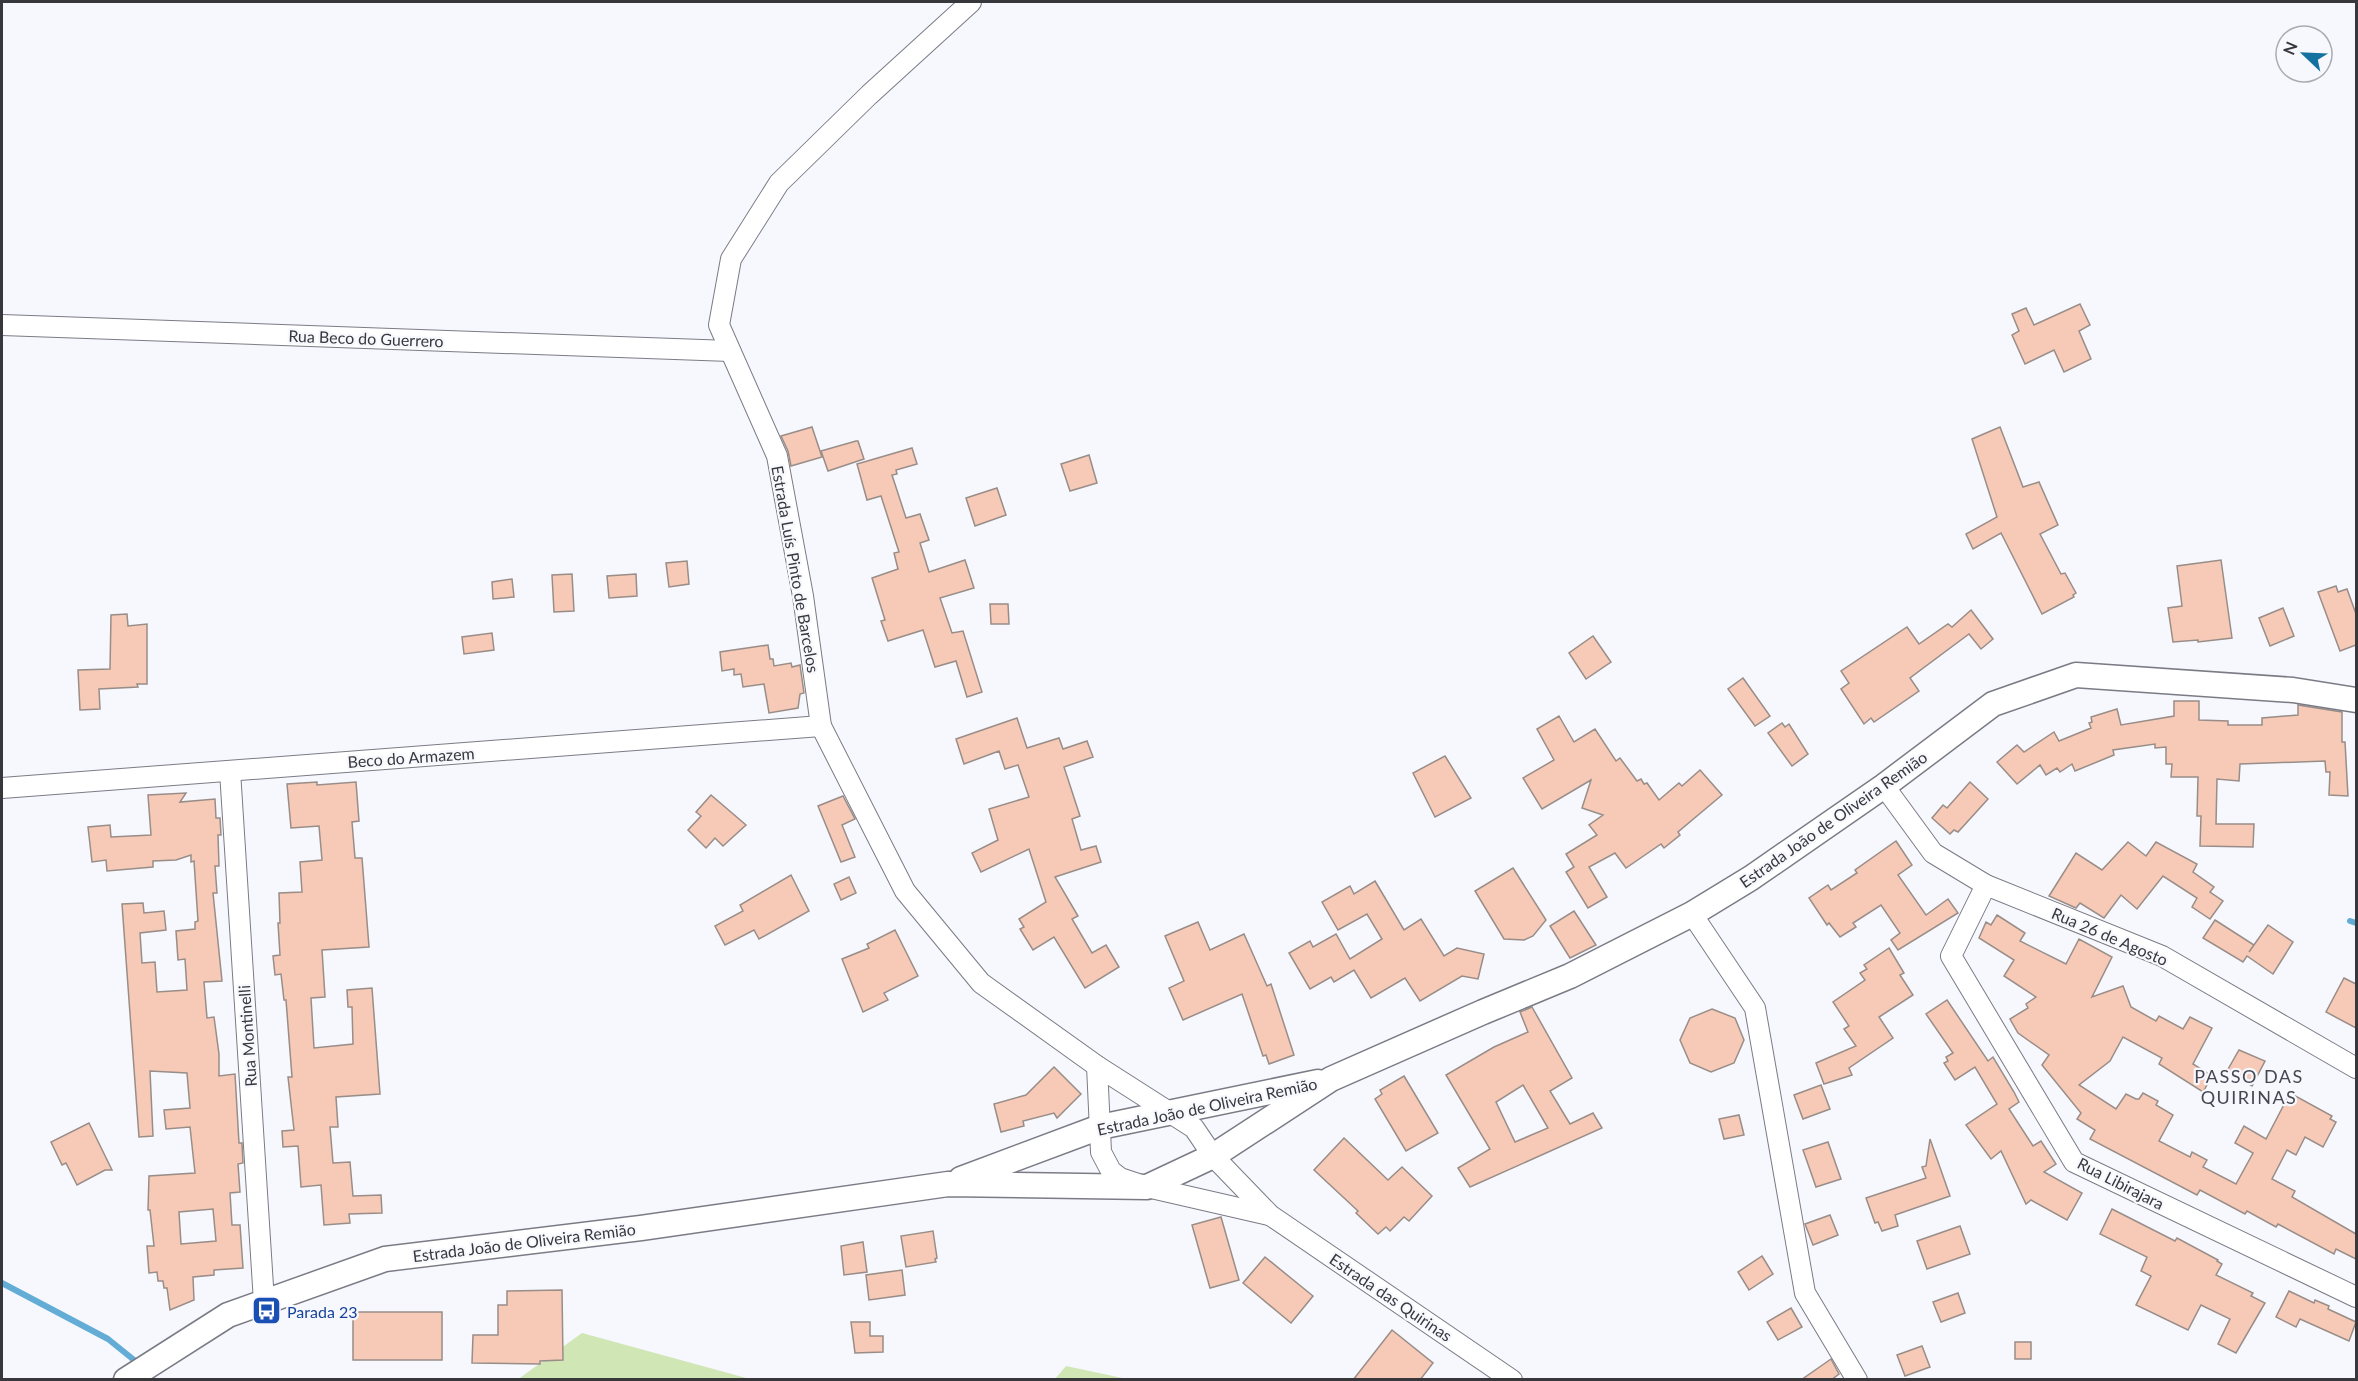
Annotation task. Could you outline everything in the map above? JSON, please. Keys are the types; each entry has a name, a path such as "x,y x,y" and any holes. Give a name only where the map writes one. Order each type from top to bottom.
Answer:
{"main road":[{"name":"Estrada João de Oliveira Remião","path":"126,1380 228,1315 385,1258 641,1228 948,1184 1147,1187 1213,1156 1330,1079 1570,976 1692,914 1752,878 1884,786 1993,704 2076,675 2293,690 2356,700"},
{"name":"Estrada João de Oliveira Remião","path":"948,1184 1100,1127 1330,1079"}],"street":[{"name":"Estrada Luís Pinto de Barcelos","path":"971,2 869,95 779,183 731,259 719,325 777,456 803,596 821,726 905,891 981,983 1097,1066 1194,1128 1213,1156"},
{"name":"Rua Beco do Guerrero","path":"2,325 730,351"},
{"name":"Beco do Armazem","path":"2,788 821,726"},
{"name":"Rua Montinelli","path":"230,771 264,1302"},
{"name":"Rua 26 de Agosto","path":"1884,786 1934,853 1986,885 2162,956 2356,1068"},
{"name":"Rua Libirajara","path":"1986,885 1951,956 2074,1162 2356,1297"},
{"path":"1692,914 1755,1008 1805,1293 1857,1380"},
{"path":"1097,1066 1100,1127"},
{"name":"Estrada das Quirinas","path":"1100,1127 1101,1152 1111,1172 1120,1178 1147,1187 1270,1215"},
{"name":"Estrada das Quirinas","path":"1213,1156 1270,1215 1512,1380"}],"green space":[{"path":"582,1333 750,1379 517,1380"},
{"path":"1066,1366 1127,1379 1055,1379"}],"building":[{"path":"2080,304 2090,325 2079,331 2091,359 2064,372 2054,350 2025,364 2012,335 2019,331 2012,314 2026,308 2034,325"},
{"path":"812,427 822,457 791,466 788,451 781,436"},
{"path":"2000,427 2023,487 2039,482 2058,525 2040,534 2061,574 2065,573 2076,593 2074,597 2042,614 2001,533 1973,549 1966,534 1997,517 1972,439"},
{"path":"858,441 864,459 828,471 821,451"},
{"path":"912,448 917,464 896,470 897,474 892,475 906,518 920,514 929,540 920,543 929,572 965,560 974,588 940,598 952,633 963,631 982,692 967,697 956,661 935,667 923,630 888,641 881,621 885,620 872,578 898,569 894,553 899,552 881,496 867,500 857,464"},
{"path":"1089,455 1097,483 1070,491 1061,464"},
{"path":"997,488 1006,515 975,526 966,498"},
{"path":"2221,560 2232,638 2173,642 2168,608 2182,606 2177,566"},
{"path":"687,561 689,584 669,587 666,563"},
{"path":"572,574 574,611 554,612 552,575"},
{"path":"636,574 637,596 609,598 607,576"},
{"path":"512,579 514,597 493,599 492,582"},
{"path":"2336,586 2338,592 2347,589 2356,614 2356,645 2340,651 2318,592"},
{"path":"990,604 1008,604 1009,624 991,624"},
{"path":"2283,608 2294,636 2270,646 2259,618"},
{"path":"1971,610 1993,639 1981,649 1969,634 1910,678 1919,691 1874,722 1871,718 1864,724 1841,689 1849,683 1841,671 1907,627 1919,644 1948,624 1952,627"},
{"path":"127,614 128,626 147,624 147,684 137,684 138,687 99,689 100,709 80,710 78,670 110,669 111,615"},
{"path":"492,633 494,650 464,654 462,637"},
{"path":"1593,636 1611,662 1586,679 1569,653"},
{"path":"768,645 770,659 773,659 774,666 791,663 792,667 800,665 804,693 800,694 798,708 769,713 764,684 743,687 741,674 734,675 734,669 722,671 720,652"},
{"path":"1743,678 1770,716 1755,726 1728,689"},
{"path":"2174,701 2199,701 2199,720 2228,721 2228,725 2262,725 2262,718 2298,715 2298,705 2342,712 2342,742 2345,742 2348,796 2329,795 2330,772 2326,772 2325,761 2240,764 2239,781 2217,779 2216,824 2254,824 2253,847 2200,846 2201,816 2197,816 2198,777 2171,777 2172,764 2166,764 2166,747 2155,748 2155,744 2113,750 2114,755 2075,771 2072,764 2060,772 2057,768 2046,775 2040,765 2017,784 1997,762 2017,745 2024,752 2054,732 2059,741 2091,728 2089,723 2092,722 2091,717 2117,709 2121,725 2174,716"},
{"path":"1559,716 1574,742 1595,729 1616,761 1620,758 1637,781 1641,779 1644,784 1647,783 1659,800 1679,783 1682,786 1700,770 1722,795 1678,832 1680,835 1664,848 1661,844 1626,868 1615,853 1589,867 1607,897 1588,908 1566,872 1574,867 1566,854 1597,835 1589,825 1603,815 1582,808 1591,780 1542,809 1523,778 1554,760 1537,729"},
{"path":"1017,718 1027,748 1059,738 1063,749 1087,741 1093,757 1064,767 1080,816 1072,819 1081,850 1096,846 1101,862 1055,877 1078,916 1072,919 1092,953 1106,945 1119,967 1085,988 1054,937 1033,950 1020,929 1024,927 1019,919 1046,902 1029,849 981,872 972,853 998,840 989,809 1029,797 1018,765 1005,769 999,751 964,764 956,739"},
{"path":"1782,723 1785,727 1789,724 1808,754 1792,766 1768,733"},
{"path":"1445,756 1471,798 1435,817 1413,773"},
{"path":"317,782 317,785 356,782 359,821 352,822 355,858 362,858 369,947 322,950 325,997 311,998 314,1048 353,1044 352,1007 348,1007 347,990 372,988 380,1094 336,1097 338,1127 330,1127 333,1163 350,1162 353,1196 381,1195 382,1213 349,1214 350,1223 324,1225 321,1185 301,1187 298,1146 283,1147 282,1131 294,1130 288,1077 292,1077 286,1000 284,1000 281,974 275,975 273,956 280,955 279,893 302,892 300,862 322,860 319,826 291,828 287,784"},
{"path":"1970,782 1988,799 1958,832 1954,830 1950,834 1932,818 1943,805 1947,808"},
{"path":"186,793 180,802 215,799 216,818 220,818 219,866 215,866 217,893 213,893 222,981 204,982 207,1018 214,1017 219,1054 219,1076 235,1074 239,1143 242,1143 243,1163 238,1164 240,1192 230,1193 232,1225 240,1225 243,1268 214,1270 214,1275 193,1277 194,1300 170,1310 167,1288 164,1288 163,1281 158,1281 157,1272 149,1273 147,1246 154,1246 150,1210 148,1210 149,1176 195,1173 190,1127 166,1129 164,1110 190,1108 187,1073 150,1071 153,1136 139,1137 122,904 143,903 144,913 164,911 166,930 140,933 142,963 155,962 157,992 187,990 185,959 178,960 176,931 195,929 195,922 198,921 194,861 191,862 191,855 176,860 153,861 153,867 107,871 106,860 92,862 88,827 110,825 111,837 151,835 148,795","holes":["213,1209 216,1241 181,1244 179,1212"]},
{"path":"711,795 746,825 723,846 715,838 706,848 688,830 701,816 696,812"},
{"path":"843,796 855,819 842,825 855,857 841,862 818,806"},
{"path":"1896,841 1912,865 1898,875 1926,915 1948,899 1958,913 1898,950 1891,940 1900,933 1881,905 1853,923 1856,927 1840,937 1829,923 1827,925 1809,898 1828,885 1831,890 1857,873 1855,870"},
{"path":"2128,842 2146,856 2156,842 2197,864 2193,872 2214,887 2210,892 2223,901 2210,919 2192,907 2197,898 2163,876 2137,909 2121,895 2104,918 2080,903 2076,908 2049,896 2076,853 2102,870"},
{"path":"1513,868 1546,920 1533,936 1524,940 1504,939 1475,891"},
{"path":"791,875 809,911 759,939 754,930 725,945 715,926 743,911 740,905"},
{"path":"849,877 856,893 841,900 834,884"},
{"path":"1375,881 1404,930 1421,919 1444,956 1457,948 1484,954 1478,979 1462,976 1420,1001 1405,978 1371,998 1354,970 1334,982 1331,977 1310,989 1289,953 1310,941 1313,947 1336,934 1350,959 1382,939 1367,914 1338,930 1322,902 1350,886 1354,894"},
{"path":"1574,911 1596,945 1570,958 1550,926"},
{"path":"1997,915 2025,933 2020,941 2066,964 2079,939 2112,957 2092,997 2123,986 2131,1007 2156,1021 2159,1016 2183,1029 2190,1017 2212,1028 2193,1064 2212,1076 2203,1092 2159,1064 2162,1058 2123,1037 2110,1061 2079,1085 2116,1109 2126,1094 2139,1099 2143,1093 2158,1101 2156,1105 2173,1115 2159,1141 2190,1157 2192,1152 2207,1160 2203,1167 2236,1184 2253,1153 2235,1143 2244,1126 2266,1139 2290,1093 2332,1116 2330,1119 2336,1122 2323,1147 2305,1137 2296,1155 2287,1150 2272,1179 2295,1191 2292,1197 2356,1234 2356,1259 2336,1249 2334,1254 2278,1224 2276,1227 2247,1211 2245,1214 2200,1190 2197,1195 2090,1139 2095,1130 2077,1119 2081,1113 2042,1065 2049,1055 2018,1033 2010,1019 2028,1008 2026,1004 2036,997 2004,976 2014,960 1979,938 1986,922 1991,925"},
{"path":"2215,920 2254,945 2268,925 2293,942 2273,974 2247,956 2243,962 2203,938"},
{"path":"1198,922 1210,950 1244,934 1267,986 1271,984 1294,1055 1269,1064 1266,1055 1263,1056 1242,994 1183,1020 1169,988 1184,981 1165,936"},
{"path":"895,930 918,976 884,993 888,1000 863,1012 842,959 869,948 867,944"},
{"path":"1889,948 1904,973 1900,975 1913,995 1879,1017 1893,1038 1849,1068 1852,1075 1824,1084 1816,1063 1856,1046 1844,1029 1849,1026 1833,1002 1865,980 1860,973 1867,969 1864,965"},
{"path":"2344,978 2356,984 2356,1028 2326,1012"},
{"path":"1947,1000 1988,1061 1993,1057 2014,1092 2019,1102 2009,1109 2033,1146 2041,1141 2056,1164 2044,1172 2082,1193 2067,1220 2031,1200 2026,1204 2001,1151 1991,1159 1966,1125 1997,1104 1975,1067 1955,1080 1944,1063 1948,1061 1946,1057 1953,1053 1926,1014"},
{"path":"1532,1007 1572,1078 1550,1091 1570,1124 1593,1113 1602,1128 1470,1187 1458,1168 1490,1149 1446,1075 1494,1047 1528,1032 1520,1012","holes":["1523,1085 1548,1128 1515,1142 1496,1102"]},
{"path":"1712,1009 1735,1018 1744,1040 1734,1063 1711,1072 1690,1063 1680,1040 1690,1018"},
{"path":"2239,1050 2265,1061 2252,1086 2227,1071"},
{"path":"1054,1067 1081,1094 1057,1118 1054,1113 1023,1121 1024,1126 1001,1132 994,1104 1026,1095"},
{"path":"1404,1076 1438,1133 1406,1151 1375,1099 1382,1094 1380,1090"},
{"path":"1821,1085 1830,1109 1803,1119 1794,1095"},
{"path":"1739,1115 1744,1135 1724,1139 1719,1119"},
{"path":"89,1123 112,1170 105,1170 77,1185 66,1163 62,1165 51,1142"},
{"path":"1344,1138 1388,1180 1402,1167 1432,1196 1409,1221 1404,1217 1390,1231 1386,1227 1378,1234 1356,1213 1358,1211 1314,1170"},
{"path":"1930,1139 1950,1196 1895,1215 1898,1226 1882,1231 1878,1222 1875,1223 1866,1198 1926,1178 1922,1167 1926,1166"},
{"path":"1828,1142 1841,1179 1816,1187 1803,1150"},
{"path":"2112,1209 2175,1241 2177,1238 2218,1260 2222,1264 2216,1275 2253,1293 2251,1296 2265,1303 2236,1353 2218,1344 2230,1319 2201,1305 2188,1330 2136,1305 2151,1276 2141,1271 2147,1257 2100,1234"},
{"path":"1830,1215 1838,1235 1813,1245 1805,1224"},
{"path":"1221,1217 1239,1280 1210,1288 1192,1225"},
{"path":"1960,1226 1970,1254 1927,1269 1917,1241"},
{"path":"933,1231 936,1262 906,1267 901,1236"},
{"path":"863,1242 867,1272 844,1275 841,1246"},
{"path":"1762,1256 1773,1274 1749,1290 1738,1272"},
{"path":"1265,1257 1313,1296 1291,1323 1243,1283"},
{"path":"902,1270 905,1295 869,1300 866,1275"},
{"path":"562,1290 563,1360 540,1361 540,1364 472,1363 473,1335 498,1335 498,1305 507,1305 507,1291"},
{"path":"2289,1291 2314,1303 2315,1300 2329,1306 2328,1309 2356,1322 2349,1341 2300,1319 2296,1327 2276,1317"},
{"path":"1958,1293 1965,1313 1941,1322 1933,1302"},
{"path":"1791,1308 1802,1327 1778,1340 1767,1322"},
{"path":"353,1312 442,1312 442,1360 353,1360"},
{"path":"851,1322 870,1322 870,1336 883,1336 883,1352 855,1353"},
{"path":"1392,1330 1433,1363 1420,1380 1353,1380"},
{"path":"2015,1342 2031,1342 2031,1359 2015,1359"},
{"path":"1922,1346 1930,1367 1905,1376 1897,1355"},
{"path":"1831,1359 1839,1374 1831,1380 1801,1380"}],"waterway":[{"path":"2350,921 2356,923"},
{"path":"2,1283 108,1339 139,1364"}],"place":[{"name":"Parada 23","path":"266,1311"}],"district":[{"name":"PASSO DAS QUIRINAS","path":"2249,1086"}]}
